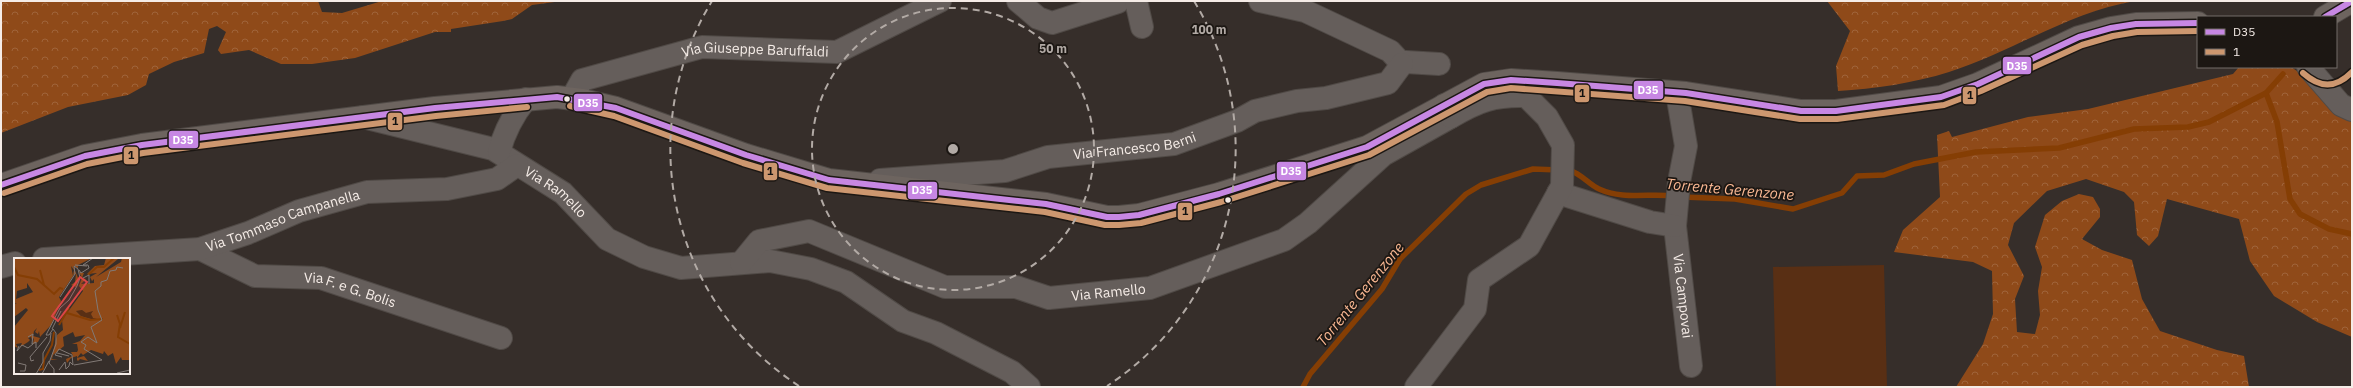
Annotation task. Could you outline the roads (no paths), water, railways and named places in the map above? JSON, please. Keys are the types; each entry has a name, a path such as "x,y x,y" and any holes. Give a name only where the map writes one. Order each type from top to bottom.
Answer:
{"main road":[{"path":"2328,16 2352,1"},
{"path":"1,185 97,153 363,118 526,99 557,97 572,98 616,108 733,150 829,180 853,184 1046,204 1107,217 1139,215 1219,194 1367,147 1448,111 1484,84 1511,80 1677,93 1790,110 1821,112 1925,101 1978,84 2066,42 2091,33 2127,25 2197,22"}],"street":[{"name":"Via Giuseppe Baruffaldi","path":"572,98 582,80 702,47 837,52 940,1"},
{"path":"1018,1 1038,18 1052,23 1125,1 1142,27"},
{"path":"1260,1 1308,6 1390,51 1402,64 1406,62 1439,64"},
{"name":"Via Francesco Berni","path":"853,184 876,180 1005,171 1048,157 1174,144 1237,121 1255,111 1297,101 1326,98 1388,83 1402,64"},
{"path":"2309,68 2341,105 2352,110"},
{"name":"Via Campovai","path":"1677,93 1686,146 1679,182 1675,226 1691,366"},
{"name":"Via Ramello","path":"741,263 759,241 809,231 945,287 1016,288 1049,298 1150,288 1284,240 1308,223 1383,155 1448,111 1503,95 1526,96 1547,117 1563,145 1560,190"},
{"path":"499,152 502,138 517,110 526,99"},
{"name":"Via Ramello","path":"363,118 493,149 563,193 607,239 644,257 681,268 770,261 811,269 846,282 903,321 936,333 1012,372 1029,387"},
{"name":"Via Tommaso Campanella","path":"58,258 200,248 248,233 299,211 367,192 447,189 496,179 517,165"},
{"path":"1416,387 1475,309 1480,280 1528,246 1560,190 1650,222 1675,226"},
{"name":"Via F. e G. Bolis","path":"200,248 255,276 321,278 501,338"},
{"path":"1,267 14,263"},
{"path":"1011,360 1035,381 1037,387"}],"waterway":[{"name":"Torrente Gerenzone","path":"1682,197 1735,199 1793,209 1842,193 1857,176 1884,175 1914,164 1976,152 2059,148 2134,129 2188,127 2209,122 2266,93 2283,74"},
{"name":"Torrente Gerenzone","path":"2266,93 2277,122 2290,199 2300,214 2329,229 2352,234"},
{"name":"Torrente Gerenzone","path":"1303,387 1310,374 1382,289 1400,259 1466,194 1481,185 1533,169 1559,170"},
{"name":"Torrente Gerenzone","path":"1567,170 1580,175 1595,187 1608,192 1627,195 1674,196"}]}
